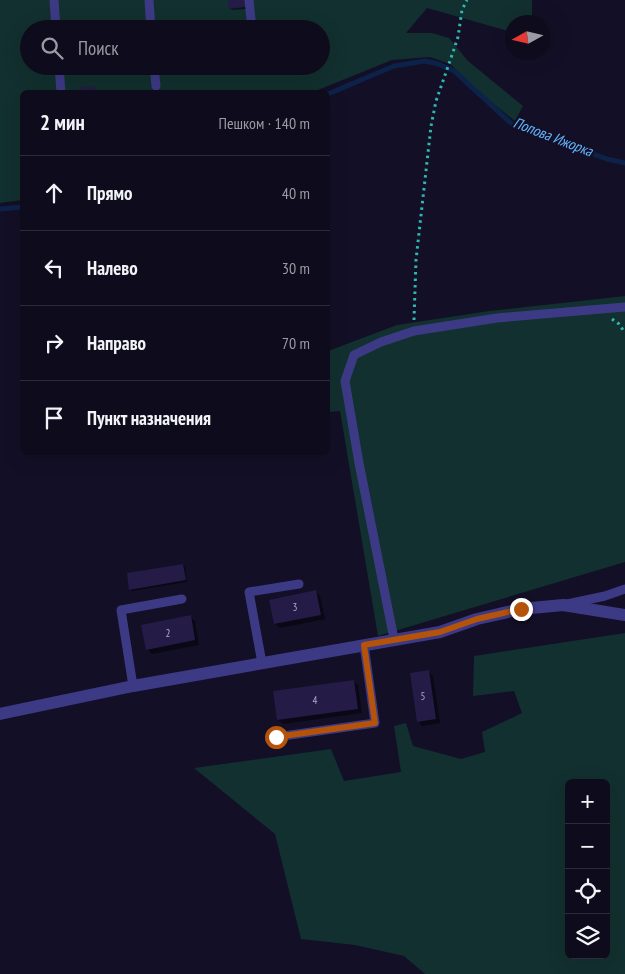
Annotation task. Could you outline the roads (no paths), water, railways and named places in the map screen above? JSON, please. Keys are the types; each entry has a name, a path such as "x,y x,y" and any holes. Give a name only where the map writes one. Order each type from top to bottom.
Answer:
{"street":[{"path":"0,714 133,686 440,632 477,619 521,609 563,605 625,615"}],"lane":[{"path":"54,0 55,20"},
{"path":"149,0 150,20"},
{"path":"249,0 251,20"},
{"path":"60,75 62,90"},
{"path":"155,75 156,86"},
{"path":"394,639 359,463 345,381 354,356 381,342 414,331 497,318 625,307"},
{"path":"262,663 249,592 298,584"},
{"path":"563,605 605,596 625,589"},
{"path":"133,686 121,610 182,599"},
{"path":"276,737 375,723 364,645"}],"waterway":[{"name":"Попова Ижорка","path":"330,93 394,66 425,61 438,64 454,71 513,125 607,159 625,163"},
{"name":"Попова Ижорка","path":"0,209 20,207"}]}
